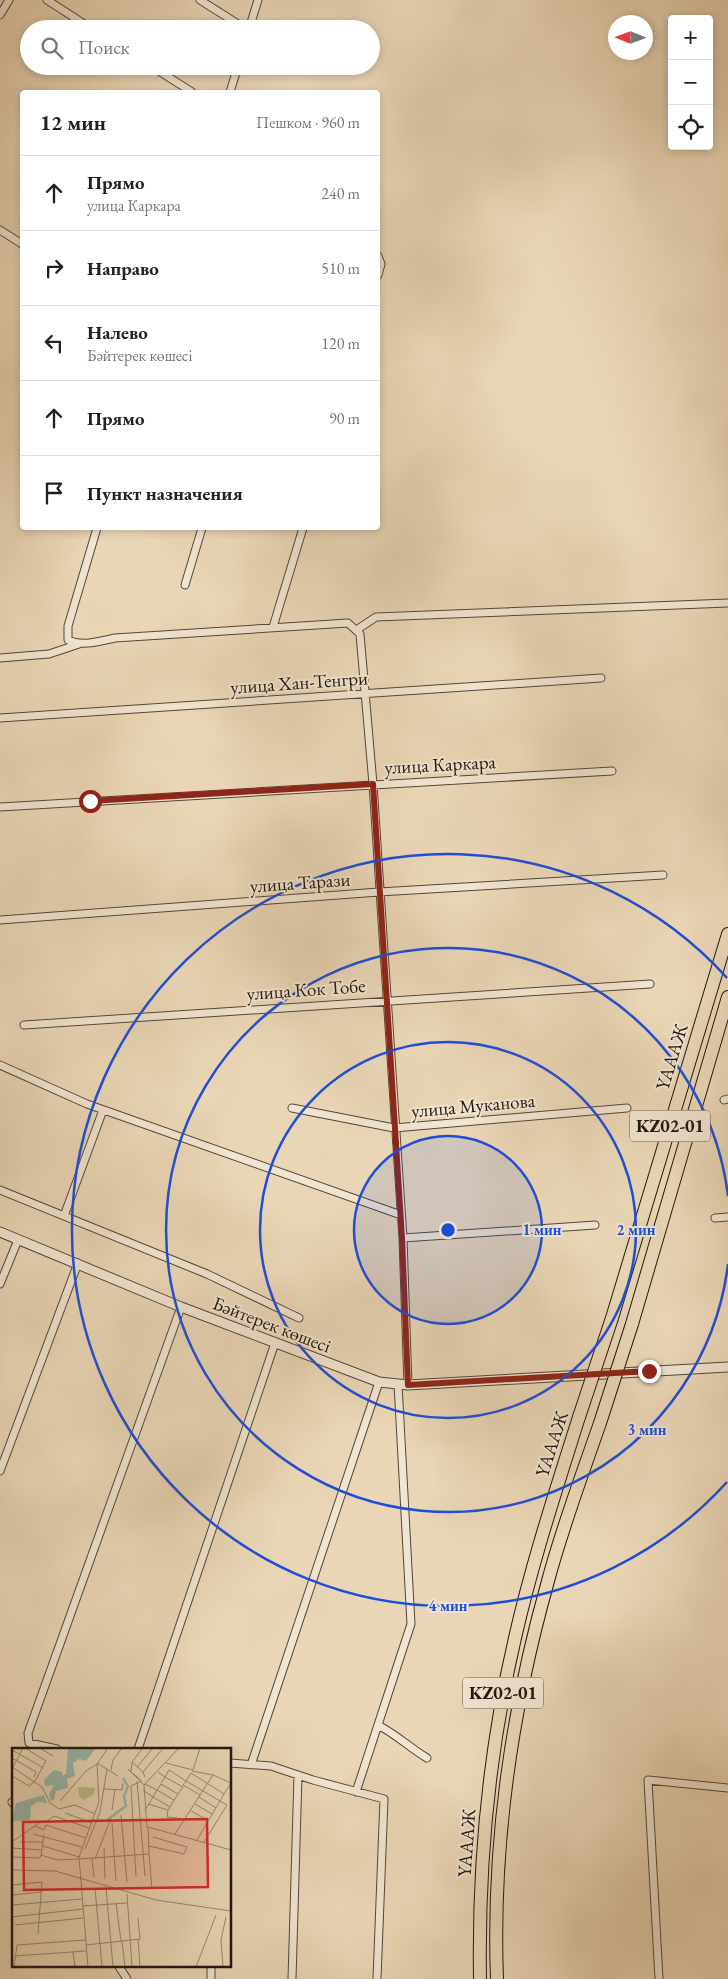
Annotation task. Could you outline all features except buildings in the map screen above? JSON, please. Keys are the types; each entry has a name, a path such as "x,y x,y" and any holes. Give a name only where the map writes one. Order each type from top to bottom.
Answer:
{"highway":[{"name":"ҮАААЖ","path":"480,1979 483,1853 498,1719 527,1591 728,934"},
{"name":"ҮАААЖ","path":"497,1979 497,1920 502,1836 520,1706 548,1580 632,1324 728,997"}],"street":[{"path":"0,15 9,0"},
{"path":"47,0 78,20"},
{"path":"200,0 233,20"},
{"path":"251,20 258,0"},
{"path":"165,75 189,90"},
{"path":"231,90 235,75"},
{"path":"0,230 20,243"},
{"path":"79,644 68,640 68,626 96,530"},
{"path":"185,585 201,530"},
{"path":"274,627 302,530"},
{"path":"358,629 376,617 728,603"},
{"path":"0,658 49,654 79,644 115,638 348,623 358,629 366,694 373,784 401,1215 408,1385"},
{"name":"улица Хан-Тенгри","path":"0,718 601,678"},
{"name":"улица Каркара","path":"0,807 373,784 612,772"},
{"name":"улица Тарази","path":"0,920 379,892 664,875"},
{"name":"улица Кок Тобе","path":"24,1025 650,984"},
{"path":"0,1065 103,1110 401,1215"},
{"name":"улица Муканова","path":"292,1108 394,1128 628,1108"},
{"path":"64,1216 103,1110"},
{"path":"0,1190 207,1274 300,1318"},
{"path":"715,1218 728,1217"},
{"path":"402,1238 595,1226"},
{"name":"Бәйтерек көшесі","path":"0,1232 181,1307 379,1382 408,1385 728,1367"},
{"path":"0,1284 18,1240"},
{"path":"0,1471 78,1263"},
{"path":"52,1748 29,1743 28,1734 181,1307"},
{"path":"138,1748 275,1342"},
{"path":"251,1764 379,1382"},
{"path":"356,1792 411,1624 398,1384"},
{"path":"378,1726 393,1733 427,1758"},
{"path":"231,1764 271,1766 356,1792 384,1798 377,1979"},
{"path":"292,1979 298,1775"},
{"path":"659,1979 648,1780 728,1788"},
{"path":"119,1966 127,1979"},
{"path":"211,1966 211,1979"}],"route":[{"path":"90,801 373,784 402,1238 408,1385 649,1371"}]}
